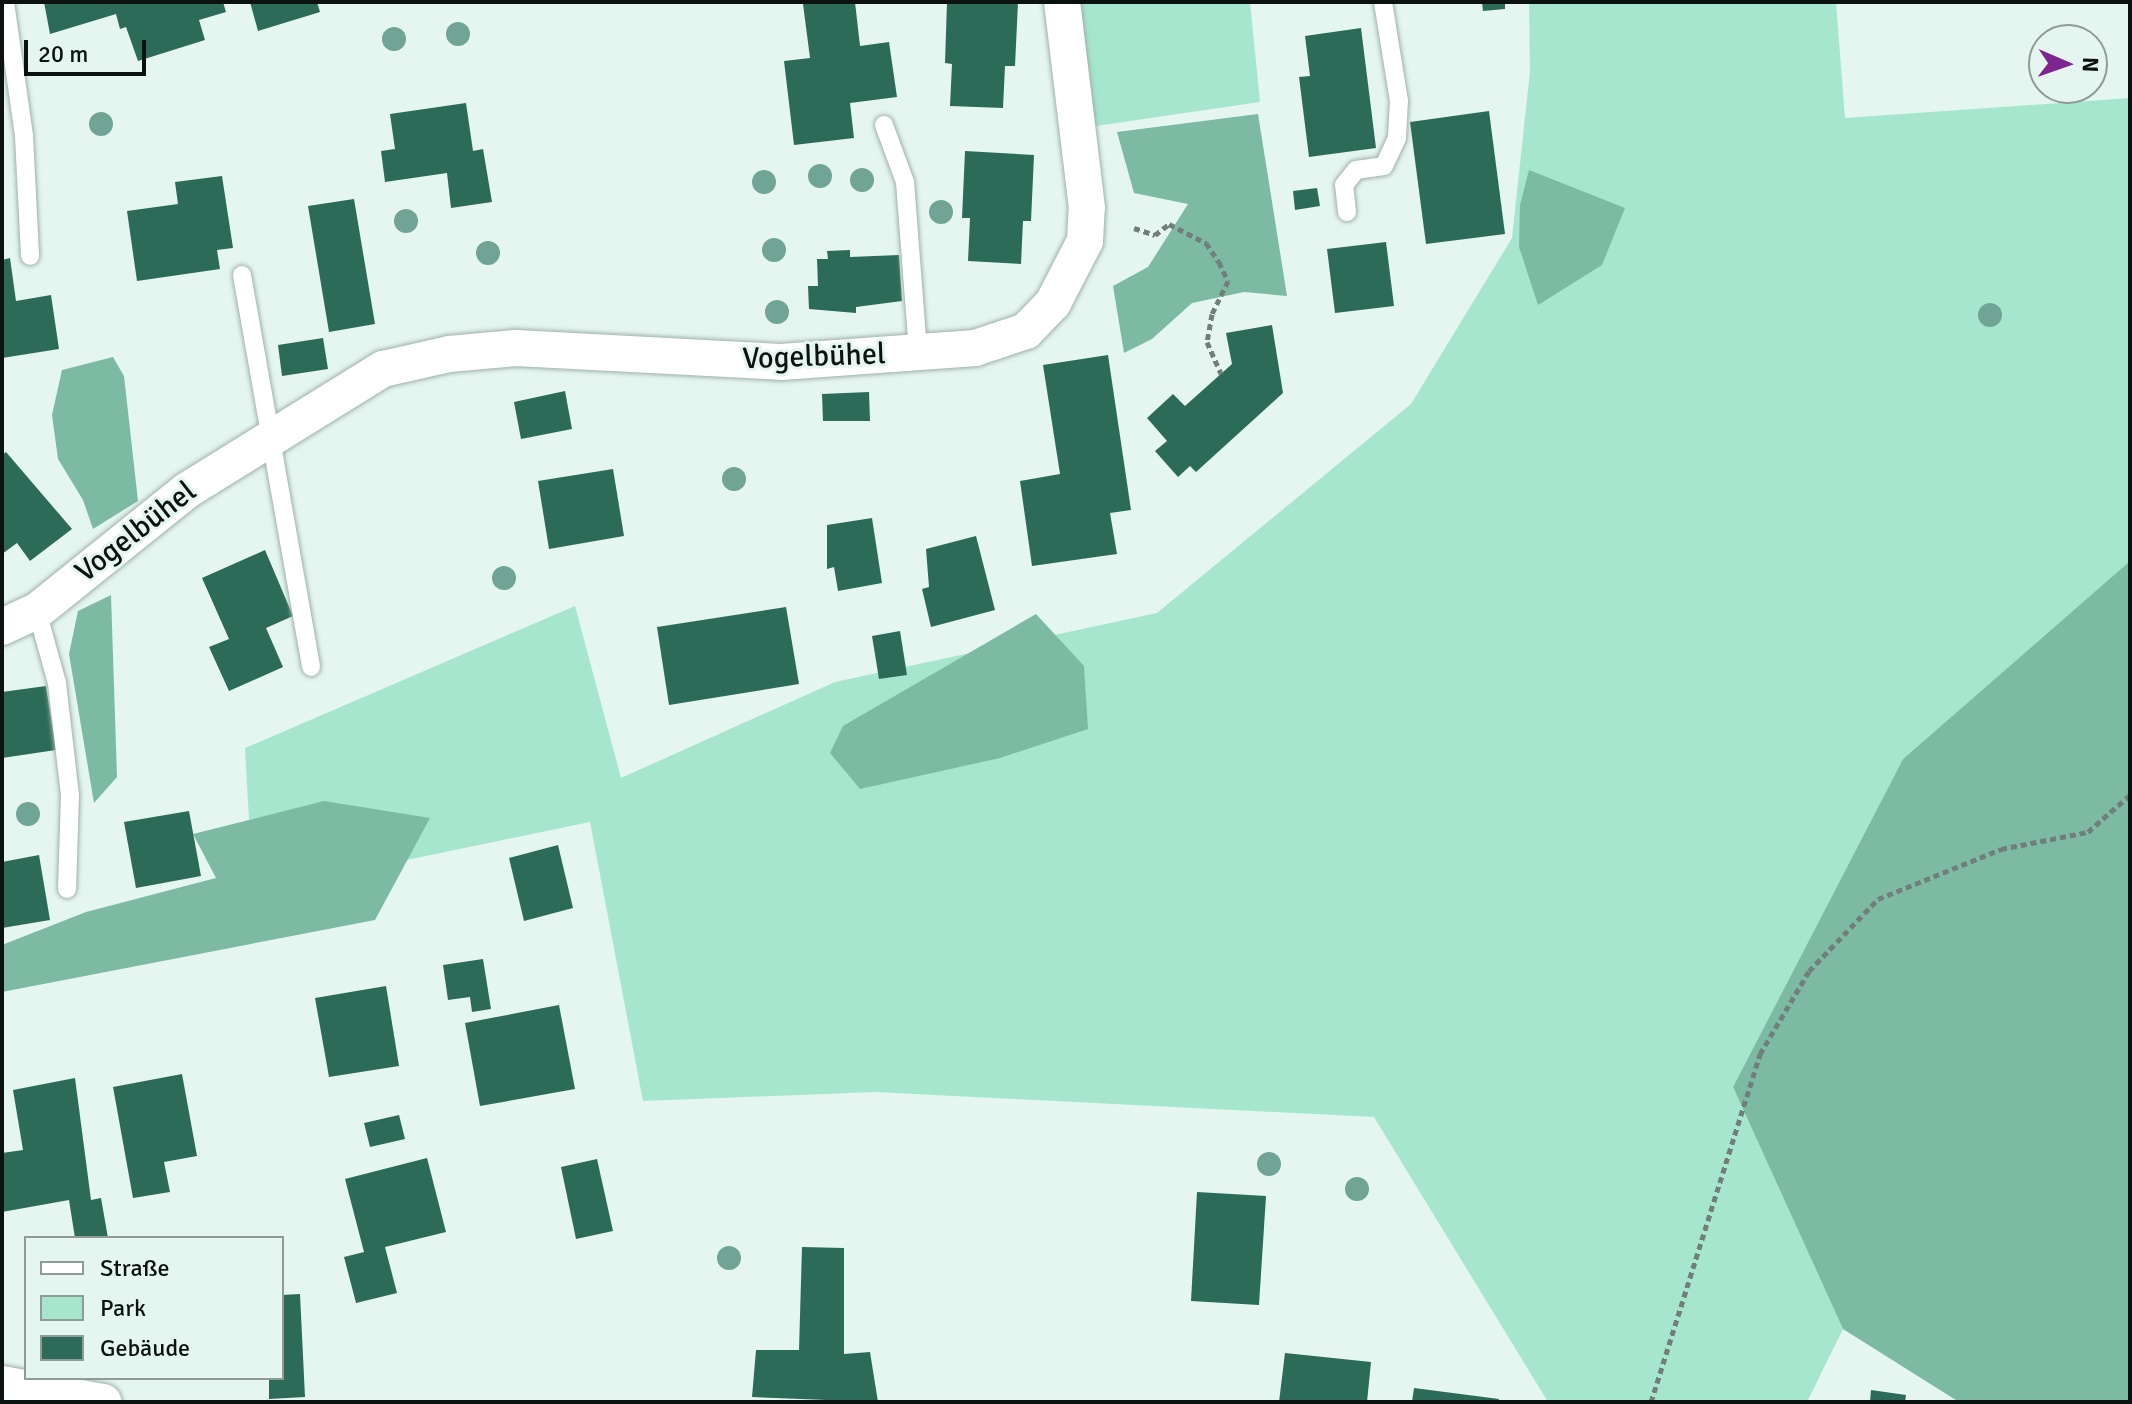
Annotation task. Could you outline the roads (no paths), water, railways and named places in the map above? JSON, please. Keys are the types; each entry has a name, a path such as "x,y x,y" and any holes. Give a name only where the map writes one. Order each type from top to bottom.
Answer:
{"street":[{"name":"Vogelbühel","path":"2,627 37,611 186,491 269,435 383,369 449,354 526,348 781,362 1000,343 1026,331 1073,272 1085,241 1087,208 1062,2"},
{"path":"2,1384 103,1402"}],"lane":[{"path":"5,2 24,136 30,256"},
{"path":"1347,212 1344,185 1356,170 1384,166 1397,138 1399,101 1383,2"},
{"path":"884,125 905,182 918,352"},
{"path":"242,275 311,667"},
{"path":"37,611 57,683 70,795 67,889"}]}
